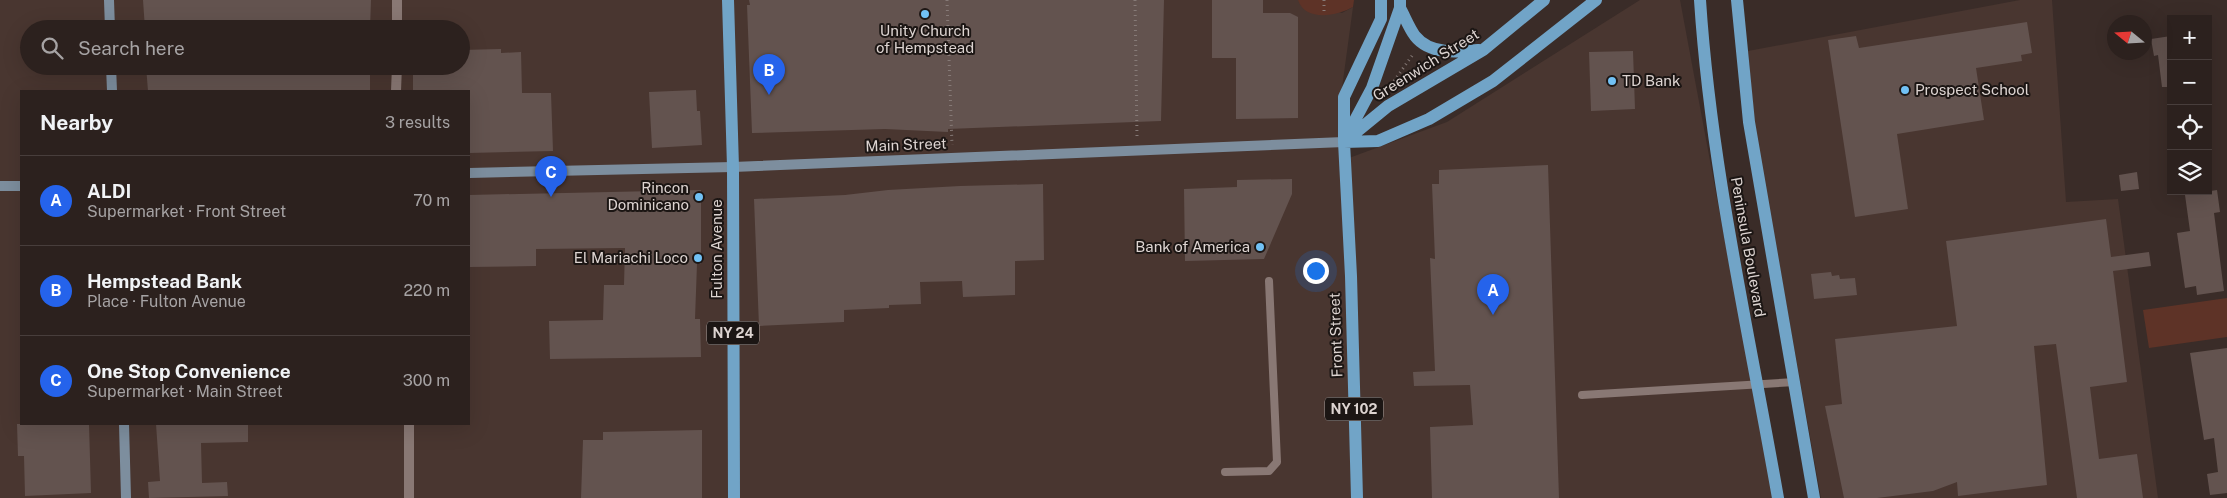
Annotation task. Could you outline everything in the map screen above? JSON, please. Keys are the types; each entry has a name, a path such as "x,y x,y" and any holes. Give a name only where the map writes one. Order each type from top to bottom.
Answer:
{"main road":[{"name":"Fulton Avenue","path":"728,0 733,167 734,498"},
{"name":"Front Street","path":"1358,498 1344,142 1344,97 1381,19 1381,0"},
{"name":"Greenwich Street","path":"1344,142 1388,106 1484,50 1544,0"},
{"path":"1344,142 1378,141 1429,119 1493,81 1596,0"},
{"name":"Peninsula Boulevard","path":"1700,0 1704,68 1718,171 1778,498"},
{"name":"Peninsula Boulevard","path":"1738,0 1749,122 1814,498"},
{"name":"Front Street","path":"1344,142 1372,88 1400,4"},
{"path":"1400,4 1416,36 1427,46 1451,53 1484,50"}],"street":[{"path":"109,0 110,20"},
{"path":"397,0 397,20"},
{"path":"112,75 112,90"},
{"path":"396,90 397,75"},
{"name":"Main Street","path":"470,173 733,167 1344,142"},
{"path":"0,186 20,186"},
{"path":"124,425 126,498"},
{"path":"409,425 409,498"}],"lane":[{"path":"1225,472 1269,471 1277,462 1269,281"},
{"path":"1582,395 1758,386 1795,382"}],"path":[{"path":"947,0 952,158"},
{"path":"1134,0 1138,150"},
{"path":"1324,0 1324,14"},
{"path":"1394,81 1414,52"}],"shaded area":[{"path":"0,0 1298,0 1342,13 1353,7 1341,95 1349,158 1447,122 1640,0 1680,0 1733,284 1777,498 0,498"},
{"path":"1298,0 1354,0 1353,7 1339,13 1322,15 1307,12"},
{"path":"2020,0 2052,0 2066,202 2118,199 2158,498 1821,498 1755,129 1748,51"},
{"path":"2227,298 2227,337 2149,348 2143,310"}],"building":[{"path":"143,0 371,0 370,20 144,20"},
{"path":"749,0 1164,0 1161,121 948,129 948,132 885,129 752,133 747,5 750,5"},
{"path":"1212,0 1263,0 1263,13 1290,13 1298,17 1298,118 1236,119 1236,58 1212,58"},
{"path":"2027,22 2032,53 2021,55 2022,61 1976,68 1984,120 1897,134 1908,209 1855,217 1828,40 1856,36 1859,48"},
{"path":"2167,37 2167,87 2162,87 2158,55 2154,56 2152,39"},
{"path":"501,49 501,53 521,52 522,93 551,93 553,151 470,153 470,90 413,90 413,75 470,75 470,50"},
{"name":"TD Bank","path":"1633,51 1635,109 1591,111 1589,52"},
{"path":"147,75 370,75 370,90 148,90"},
{"path":"696,90 697,111 700,111 702,145 652,148 649,92"},
{"path":"1548,165 1559,498 1432,498 1430,427 1473,425 1470,385 1414,386 1413,372 1435,371 1430,258 1435,259 1432,184 1439,184 1439,170"},
{"path":"2137,172 2139,189 2121,191 2119,175"},
{"path":"1292,179 1292,194 1264,259 1185,261 1184,189 1237,187 1237,180"},
{"path":"1043,184 1044,260 1015,261 1015,295 963,297 962,281 920,282 921,304 889,305 889,308 844,310 844,322 759,326 754,199 845,195 888,190 960,186"},
{"path":"701,190 701,264 697,264 695,319 700,319 701,357 550,359 549,321 603,320 604,285 624,285 625,248 536,249 536,266 470,267 470,195"},
{"path":"2217,190 2220,212 2214,213 2224,291 2197,295 2196,286 2185,288 2177,233 2190,231 2185,195 2212,195 2212,191"},
{"path":"2106,219 2111,257 2149,252 2151,266 2113,271 2127,382 2090,387 2099,459 2137,454 2143,498 2077,498 2056,344 2034,346 2047,485 1958,496 1957,482 1933,491 1877,498 1844,498 1825,406 1842,404 1835,339 1957,326 1946,241"},
{"path":"1831,272 1832,276 1839,275 1840,279 1855,278 1857,295 1814,299 1811,274"},
{"path":"2227,348 2227,493 2210,495 2207,474 2218,472 2214,438 2204,440 2190,353"},
{"path":"17,424 89,425 91,493 25,496 24,456 18,456"},
{"path":"156,425 248,425 248,442 201,443 202,483 227,482 228,496 149,498 148,482 160,481"},
{"path":"702,430 702,498 581,498 583,440 603,440 603,432"}],"place":[{"name":"Unity Church of Hempstead","path":"925,14"},
{"name":"TD Bank","path":"1612,81"},
{"name":"Prospect School","path":"1905,90"},
{"name":"Hempstead Bank","path":"769,95"},
{"name":"One Stop Convenience","path":"551,197"},
{"name":"Rincon Dominicano","path":"699,197"},
{"name":"Bank of America","path":"1260,247"},
{"name":"El Mariachi Loco","path":"698,258"},
{"name":"ALDI","path":"1493,315"}]}
